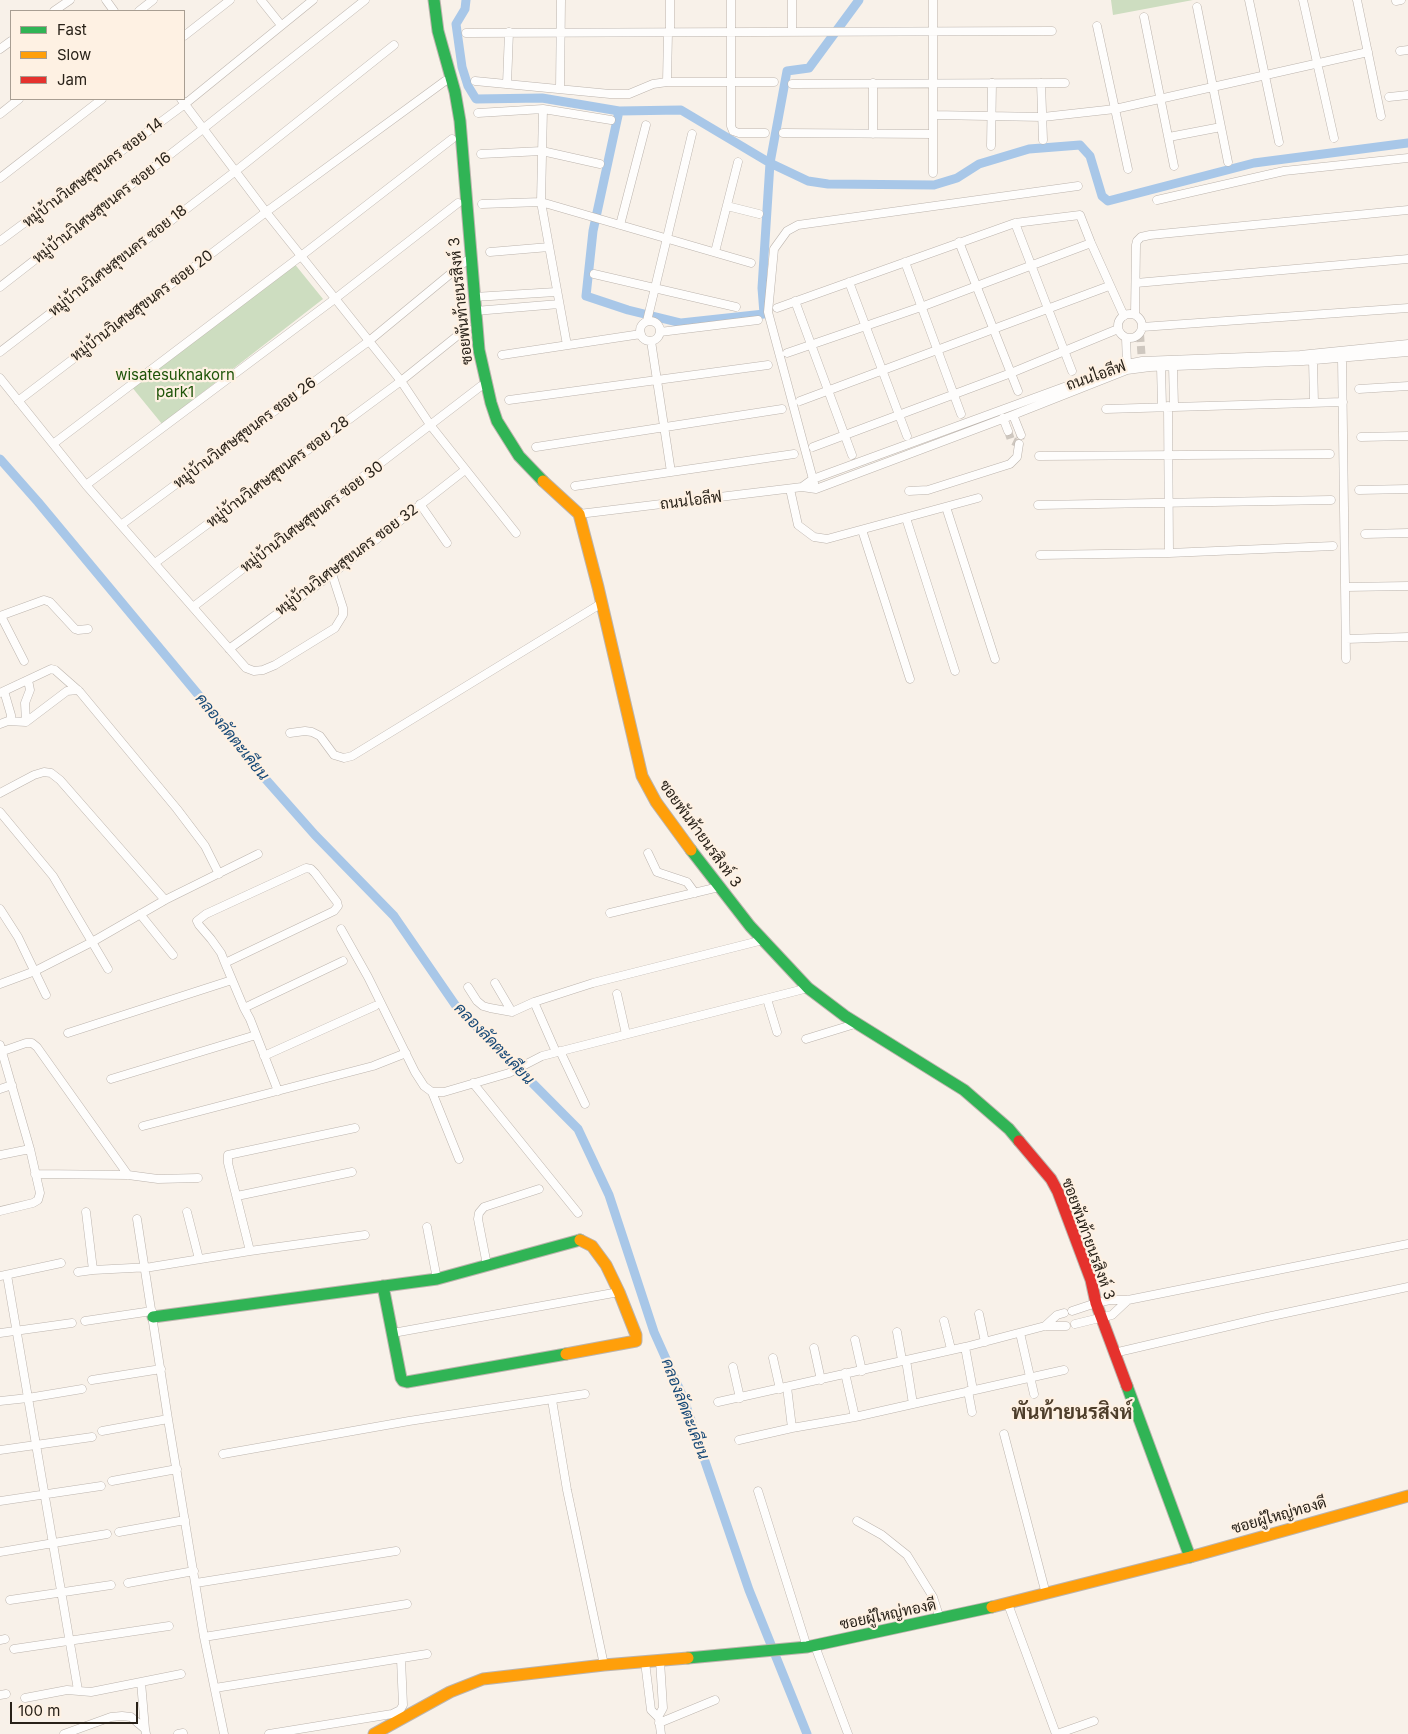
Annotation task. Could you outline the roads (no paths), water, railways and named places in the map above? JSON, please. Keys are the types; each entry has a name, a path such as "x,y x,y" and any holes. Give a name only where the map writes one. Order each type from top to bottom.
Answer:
{"street":[{"path":"55,10 70,0"},
{"path":"140,10 152,0"},
{"path":"185,35 230,0"},
{"path":"261,0 281,26"},
{"name":"หมู่บ้านวิเศษสุขนคร ซอย 14","path":"185,99 313,0"},
{"name":"หมู่บ้านวิเศษสุขนคร ซอย 16","path":"0,287 365,0"},
{"name":"ซอยพันท้ายนรสิงห์ 3","path":"434,0 438,31 455,92 460,121 475,311 482,366 491,403 497,421 510,443 529,468 579,514 602,603 642,776 656,802 719,888 763,940 808,988 858,1023 964,1090 1009,1129 1051,1179 1058,1192 1091,1280 1101,1318 1190,1557"},
{"path":"560,0 560,89"},
{"path":"667,82 670,0"},
{"path":"731,0 731,126 733,131 765,132"},
{"path":"792,0 792,32"},
{"path":"933,0 933,173"},
{"path":"1249,0 1279,142"},
{"path":"1303,0 1334,138"},
{"path":"1357,0 1381,116"},
{"path":"1396,1 1401,0"},
{"path":"1197,6 1228,162"},
{"path":"1144,17 1174,166"},
{"path":"1097,26 1128,169"},
{"path":"466,32 1052,31"},
{"path":"507,84 509,32"},
{"name":"หมู่บ้านวิเศษสุขนคร ซอย 18","path":"0,352 237,170 394,45"},
{"path":"933,115 1043,117 1115,109 1368,52"},
{"name":"หมู่บ้านวิเศษสุขนคร ซอย 20","path":"18,401 266,212 445,81"},
{"path":"475,81 582,92 629,94 653,84 667,82 774,82"},
{"path":"991,146 992,83"},
{"path":"1042,83 1043,140"},
{"path":"792,84 1065,83"},
{"path":"873,84 873,134"},
{"path":"1389,97 1408,95"},
{"path":"0,114 18,100"},
{"path":"0,178 101,100"},
{"path":"183,101 237,170 266,212 401,381 465,470 516,533"},
{"name":"หมู่บ้านวิเศษสุขนคร ซอย 14","path":"3,239 183,101"},
{"path":"478,113 542,110 611,120"},
{"path":"542,110 541,202 567,345"},
{"path":"620,224 646,125"},
{"path":"1169,138 1221,127"},
{"path":"783,133 933,134"},
{"path":"660,332 657,338 651,341 645,339 640,334 640,328 646,321 655,288 692,134"},
{"path":"53,444 302,256 452,139"},
{"path":"481,154 542,151 600,164"},
{"path":"1157,200 1284,171 1408,158"},
{"path":"715,252 738,162"},
{"path":"816,490 768,312 774,249 787,231 798,225 1078,186"},
{"path":"482,204 541,202 751,263"},
{"path":"86,484 336,298 458,203"},
{"path":"727,206 759,214"},
{"path":"1135,315 1136,246 1137,241 1141,237 1408,210"},
{"path":"776,308 1014,223 1080,215 1109,286 1124,316"},
{"path":"1014,223 1072,371"},
{"path":"0,230 3,239"},
{"path":"959,242 1018,391"},
{"path":"787,353 977,287 1091,243"},
{"path":"490,252 549,247"},
{"path":"1136,283 1408,259"},
{"name":"หมู่บ้านวิเศษสุขนคร ซอย 26","path":"121,525 369,341 466,261"},
{"path":"905,262 961,414"},
{"path":"594,274 736,307"},
{"path":"849,282 907,436"},
{"path":"800,401 1109,286"},
{"path":"474,297 556,292"},
{"path":"795,301 852,455"},
{"path":"475,311 559,304"},
{"path":"1142,327 1408,308"},
{"path":"1131,314 1140,320 1142,327 1137,337 1126,338 1118,330 1119,322 1124,316 1131,314"},
{"path":"660,332 758,320"},
{"path":"646,321 656,323 660,332"},
{"name":"หมู่บ้านวิเศษสุขนคร ซอย 28","path":"155,563 401,381 467,328"},
{"path":"813,447 954,395 1118,330"},
{"path":"502,355 640,334"},
{"path":"1126,338 1127,364"},
{"path":"651,341 671,472"},
{"name":"ถนนไอลีฟ","path":"802,487 813,479 1127,364 1142,361 1300,355 1408,344"},
{"name":"ถนนไอลีฟ","path":"579,514 802,487 816,490 1127,370 1173,366 1313,360 1408,352"},
{"path":"1342,358 1346,659"},
{"path":"1313,360 1314,402"},
{"path":"510,400 768,365"},
{"path":"1169,553 1168,406 1173,366"},
{"path":"1161,367 1168,406"},
{"path":"0,378 86,484 246,668 254,671 263,670 275,665 335,628 343,615 343,608 332,574"},
{"name":"หมู่บ้านวิเศษสุขนคร ซอย 30","path":"193,607 432,426 481,386"},
{"path":"1359,389 1408,386"},
{"path":"1106,409 1343,402"},
{"path":"536,447 782,409"},
{"path":"1013,415 1021,435"},
{"path":"1003,418 1008,430"},
{"path":"1361,437 1408,436"},
{"path":"909,491 928,490 1010,464 1017,457 1019,444"},
{"path":"575,486 794,454"},
{"path":"1039,456 1330,454"},
{"name":"หมู่บ้านวิเศษสุขนคร ซอย 32","path":"229,649 332,574 465,470"},
{"path":"790,489 798,525 814,537 827,539 978,498"},
{"path":"1359,490 1408,489"},
{"path":"1038,505 1331,500"},
{"path":"420,504 447,543"},
{"path":"946,507 995,659"},
{"path":"906,518 954,671"},
{"path":"862,530 910,679"},
{"path":"1365,534 1408,533"},
{"path":"1040,555 1169,553 1333,546"},
{"path":"1346,588 1408,586"},
{"path":"24,661 1,616 44,600 50,602 75,629 88,629"},
{"path":"290,733 305,730 312,732 320,736 334,755 344,758 352,756 602,603"},
{"path":"1346,639 1408,637"},
{"path":"11,721 11,715 2,692 52,669 78,690 206,846 219,874"},
{"path":"26,722 25,702 30,690 28,680"},
{"path":"0,724 11,721 26,722 67,690 78,690"},
{"path":"0,793 34,775 44,772 51,773 60,780 165,900"},
{"path":"0,812 54,876 108,969"},
{"path":"648,853 657,872 688,882 695,893"},
{"path":"0,984 34,971 92,942 165,900 258,854"},
{"path":"225,963 334,911 338,906 337,902 315,873 311,869 306,868 206,914 197,921 219,950 278,1091"},
{"path":"610,913 719,888"},
{"path":"0,909 18,937 46,995"},
{"path":"140,914 173,955"},
{"path":"341,930 368,977 424,1086 432,1092 459,1159"},
{"path":"468,987 477,1001 483,1006 512,1012 534,1002 593,983 763,940"},
{"path":"244,1008 343,961"},
{"path":"68,1033 232,980"},
{"path":"495,983 512,1012"},
{"path":"432,1092 444,1092 509,1072 534,1059 558,1051 808,988"},
{"path":"617,994 626,1034"},
{"path":"767,999 777,1032"},
{"path":"534,1002 585,1104"},
{"path":"264,1056 375,1006"},
{"path":"806,1039 858,1023"},
{"path":"111,1079 256,1035"},
{"path":"0,1211 33,1203 38,1200 40,1193 30,1149 1,1048 26,1043 32,1043 37,1047 128,1176"},
{"path":"143,1126 373,1066 406,1053"},
{"path":"474,1083 578,1213"},
{"path":"0,1089 12,1085"},
{"path":"250,1250 228,1163 228,1155 354,1128"},
{"path":"0,1155 30,1149"},
{"path":"237,1196 352,1172"},
{"path":"35,1174 128,1176 158,1179 198,1178"},
{"path":"487,1265 478,1219 479,1213 484,1207 540,1189"},
{"path":"86,1212 93,1270"},
{"path":"187,1212 198,1259"},
{"path":"137,1218 204,1637 224,1734"},
{"path":"427,1227 437,1279"},
{"path":"78,1272 145,1267 366,1234"},
{"path":"85,1321 437,1279 572,1241 585,1242 592,1246 606,1266 619,1292 636,1336 636,1341 407,1382 401,1378 383,1286"},
{"path":"1072,1311 1110,1300 1128,1300 1408,1244"},
{"path":"61,1263 4,1275 17,1332 78,1690"},
{"path":"1114,1353 1267,1317 1408,1287"},
{"path":"393,1333 619,1292"},
{"path":"1075,1324 1112,1315 1128,1300"},
{"path":"1044,1326 1057,1315 1064,1313"},
{"path":"979,1314 986,1342"},
{"path":"944,1321 951,1349"},
{"path":"0,1333 72,1323"},
{"path":"718,1402 965,1347 1044,1326 1066,1326"},
{"path":"897,1332 913,1404"},
{"path":"1020,1333 1034,1394"},
{"path":"856,1340 862,1371"},
{"path":"965,1347 972,1412"},
{"path":"814,1348 821,1380"},
{"path":"773,1358 783,1388 792,1428"},
{"path":"732,1367 740,1398"},
{"path":"92,1380 161,1369"},
{"path":"739,1440 855,1417 1064,1370"},
{"path":"845,1373 855,1417"},
{"path":"0,1401 82,1389"},
{"path":"223,1454 409,1421 584,1394"},
{"path":"552,1400 567,1490 604,1665"},
{"path":"102,1431 168,1419"},
{"path":"1004,1434 1046,1594"},
{"path":"0,1450 92,1437"},
{"path":"112,1481 177,1469"},
{"path":"0,1501 101,1486"},
{"path":"758,1491 808,1647 848,1734"},
{"name":"ซอยผู้ใหญ่ทองดี","path":"374,1734 450,1692 483,1679 604,1665 808,1647 1008,1604 1190,1557 1408,1496"},
{"path":"119,1532 185,1520"},
{"path":"857,1520 882,1535 907,1555 934,1597 940,1619"},
{"path":"0,1552 107,1534"},
{"path":"196,1583 396,1551"},
{"path":"128,1583 194,1571"},
{"path":"10,1600 111,1585"},
{"path":"204,1637 407,1604"},
{"path":"1008,1604 1057,1734 1094,1721"},
{"path":"14,1649 169,1626"},
{"path":"215,1688 427,1654"},
{"path":"269,1734 392,1714 400,1710 403,1705 401,1659"},
{"path":"660,1660 663,1708 659,1720 661,1734"},
{"path":"645,1662 652,1710 659,1720"},
{"path":"25,1698 67,1690 78,1690 86,1693 181,1674"},
{"path":"141,1682 146,1732"},
{"path":"659,1720 715,1700"},
{"path":"64,1734 111,1717 122,1716 131,1717 146,1732"}],"waterway":[{"path":"466,0 465,9 456,24 462,67 468,86 476,99 542,98 619,111 681,110 770,163 808,181 828,184 934,185 957,178 979,164 1029,149 1080,145 1090,156 1102,196 1108,201 1254,163 1408,143"},
{"path":"619,111 593,231 586,296 628,310 681,323 764,314 762,288 770,163 787,71 809,68 859,0"},
{"name":"คลองลัดตะเคียน","path":"0,459 206,704 254,766 315,835 394,916 456,1006 578,1129 609,1195 654,1332 683,1397 749,1590 807,1734"}],"tunnel":[{"path":"1140,334 1142,361"},
{"path":"1008,431 1011,440 1019,444 1021,435"}],"district":[{"name":"พันท้ายนรสิงห์","path":"1072,1413"}],"park label":[{"name":"wisatesuknakorn park1","path":"175,384"}]}
